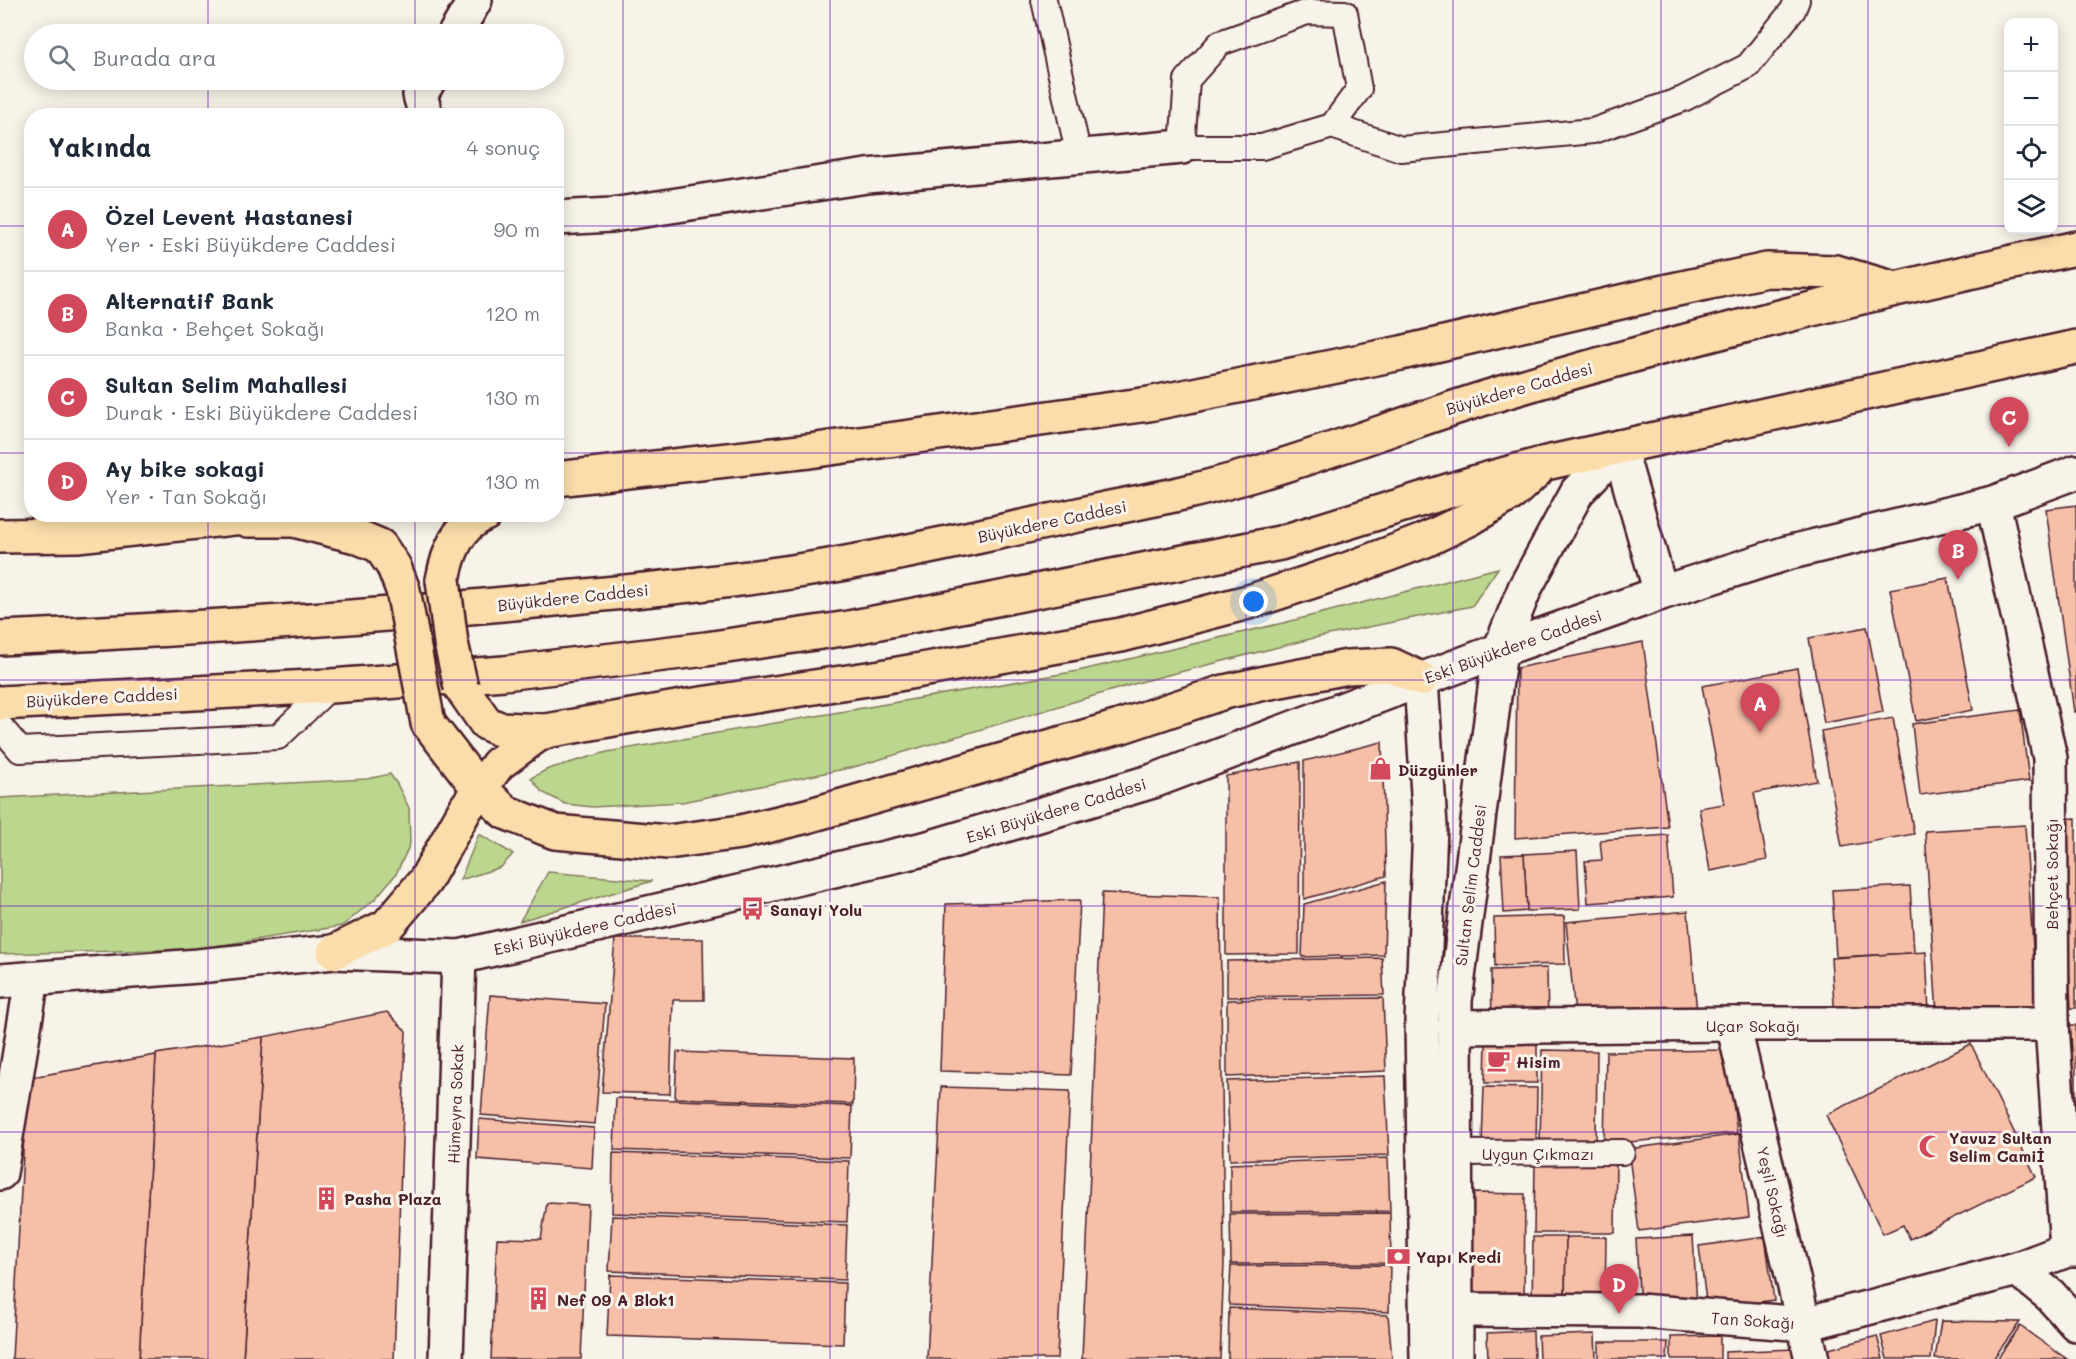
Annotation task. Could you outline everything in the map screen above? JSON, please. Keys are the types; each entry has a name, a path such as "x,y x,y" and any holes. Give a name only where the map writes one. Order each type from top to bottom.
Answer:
{"main road":[{"name":"Büyükdere Caddesi","path":"0,638 261,624 493,606 697,584 829,566 985,536 1186,492 1269,469 1445,409 1585,368 1893,288 2076,248"},
{"path":"564,478 809,451 1149,404 1401,353 1767,270 1836,272 1893,288"},
{"name":"Büyükdere Caddesi","path":"0,703 331,686 504,673 706,649 849,628 1280,543 1545,463 2076,347"},
{"path":"334,952 387,926 425,881 466,808 498,764 536,735 546,731 688,706 881,677 1121,635 1252,601 1349,569 1423,541 1471,518 1512,493 1545,463"},
{"path":"564,498 573,496 610,477 659,469"},
{"path":"0,536 77,535 208,522"},
{"path":"302,522 356,536 380,546 403,590 428,723 449,775 451,813 442,850"},
{"path":"471,522 457,538 447,558 443,580 451,643 461,687 486,723 499,729 546,731"},
{"path":"428,723 472,780 505,812 555,832 668,842 741,832 807,816 1108,730 1224,692 1265,683 1348,668 1391,665 1421,679"}],"street":[{"path":"461,24 475,0"},
{"path":"423,90 420,95 424,108"},
{"path":"564,218 612,215 867,176 1182,147"},
{"path":"1619,447 1661,593"},
{"name":"Sultan Selim Caddesi","path":"1427,1359 1441,1310 1455,1153 1455,1001 1500,650 1525,588 1577,492 1619,447"},
{"name":"Eski Büyükdere Caddesi","path":"16,980 198,966 334,952 459,957 928,848 1153,781 1421,679 1661,593 1787,553 1993,503 2076,472"},
{"name":"Behçet Sokağı","path":"1993,503 2050,758 2052,1024 2072,1250"},
{"name":"Sultan Selim Caddesi","path":"1421,679 1430,827 1422,1021 1441,1310 1456,1359"},
{"name":"Hümeyra Sokak","path":"446,1359 459,957"},
{"path":"0,1173 16,980"},
{"name":"Uçar Sokağı","path":"1454,1028 1733,1024 2052,1024"},
{"name":"Yeşil Sokağı","path":"1733,1024 1812,1359"},
{"name":"Tan Sokağı","path":"1441,1310 1639,1311 1804,1324 2017,1269 2072,1250"},
{"path":"2017,1269 2050,1295 2076,1324"}],"lane":[{"path":"1044,0 1079,156"},
{"path":"1332,126 1359,89 1345,13 1307,12 1220,43 1187,81 1182,147 1262,147 1332,126 1401,149 1593,131 1683,99 1748,66 1793,10 1797,0"},
{"path":"0,726 20,750 278,736 331,686"},
{"name":"Uygun Çıkmazı","path":"1455,1153 1622,1152"}],"green space":[{"path":"1498,568 1472,606 1314,638 1144,681 854,767 682,802 593,807 565,804 542,792 531,778 548,769 607,752 1078,671 1287,622"},
{"path":"390,774 409,808 410,844 396,874 375,899 342,926 196,949 0,954 0,798 367,779"},
{"path":"479,834 513,854 501,867 460,880"},
{"path":"548,872 652,881 520,921"}],"building":[{"path":"2076,505 2076,712 2074,712 2046,509"},
{"path":"1948,578 1973,710 1916,721 1890,589"},
{"path":"1867,627 1883,712 1824,723 1809,638"},
{"path":"1643,642 1668,827 1515,838 1517,668"},
{"path":"1797,668 1817,781 1754,793 1767,860 1710,871 1699,808 1724,804 1702,686"},
{"path":"2020,710 2029,781 1920,795 1912,724"},
{"path":"1893,718 1914,834 1842,847 1821,731"},
{"path":"1382,742 1386,876 1304,899 1304,761"},
{"path":"1300,762 1299,954 1226,955 1226,776"},
{"path":"2076,818 2076,1008 2071,1008 2062,819"},
{"path":"2025,825 2037,1008 1937,1015 1925,831"},
{"path":"1668,835 1673,897 1588,903 1585,861 1602,860 1600,840"},
{"path":"1577,851 1580,909 1527,911 1524,854"},
{"path":"1524,854 1527,911 1504,913 1501,855"},
{"path":"1386,881 1384,955 1302,957 1304,904"},
{"path":"1910,886 1914,953 1836,957 1832,890"},
{"path":"1102,893 1220,897 1224,1263 1220,1359 1082,1359"},
{"path":"1080,900 1071,1075 940,1071 946,904"},
{"path":"1688,911 1697,1013 1576,1025 1566,922"},
{"path":"1564,916 1565,964 1495,966 1494,918"},
{"path":"615,939 703,939 704,1000 673,1000 670,1094 602,1092"},
{"path":"1926,952 1929,1013 1835,1019 1831,958"},
{"path":"1382,958 1384,995 1227,997 1227,961"},
{"path":"1547,968 1548,1024 1492,1025 1491,970"},
{"path":"490,995 605,1004 595,1124 481,1115"},
{"path":"1383,998 1386,1071 1227,1077 1227,1000"},
{"name":"Pasha Plaza","path":"387,1012 406,1031 394,1359 243,1359 263,1037"},
{"path":"2070,1025 2076,1025 2076,1224 2074,1224"},
{"path":"263,1037 243,1359 139,1359 156,1054"},
{"path":"1486,1040 1537,1041 1537,1083 1485,1083"},
{"name":"Yavuz Sultan Selim Camiİ","path":"1971,1044 2036,1177 1910,1239 1903,1225 1883,1234 1826,1115"},
{"path":"1542,1050 1597,1051 1596,1145 1540,1144"},
{"path":"1726,1050 1737,1133 1604,1144 1606,1052"},
{"path":"677,1052 854,1058 853,1104 675,1098"},
{"path":"156,1055 139,1359 12,1359 27,1078"},
{"path":"1385,1076 1389,1155 1230,1160 1227,1081"},
{"path":"941,1087 1070,1091 1057,1359 927,1359"},
{"path":"1484,1087 1537,1088 1536,1145 1482,1144"},
{"path":"616,1098 852,1106 850,1158 614,1150"},
{"path":"479,1119 594,1128 592,1168 477,1159"},
{"path":"1739,1134 1749,1217 1639,1231 1628,1149"},
{"path":"613,1153 849,1161 847,1222 612,1213"},
{"path":"1388,1158 1390,1211 1230,1212 1230,1164"},
{"path":"1535,1161 1616,1161 1615,1233 1534,1233"},
{"path":"1473,1193 1525,1194 1524,1304 1471,1304"},
{"name":"Nef 09 A Blok1","path":"547,1203 588,1205 581,1359 491,1359 497,1238 541,1239"},
{"path":"1390,1213 1391,1263 1231,1264 1230,1214"},
{"path":"612,1216 847,1225 845,1280 609,1271"},
{"path":"1693,1236 1697,1306 1640,1309 1636,1239"},
{"path":"1533,1237 1566,1237 1565,1305 1532,1305"},
{"path":"1566,1237 1606,1237 1605,1306 1565,1305"},
{"path":"1765,1237 1774,1300 1707,1309 1699,1246"},
{"path":"1390,1265 1389,1312 1229,1305 1231,1266"},
{"path":"610,1275 845,1283 843,1344 607,1336"},
{"path":"1229,1308 1388,1315 1392,1359 1228,1359"},
{"path":"1935,1321 1931,1359 1887,1359 1881,1336"},
{"path":"1941,1321 2020,1322 1993,1359 1935,1359"},
{"path":"2020,1326 2048,1346 2067,1359 1997,1359"},
{"path":"1533,1331 1534,1359 1488,1359 1487,1333"},
{"path":"1595,1334 1596,1359 1539,1359 1538,1336"},
{"path":"1720,1336 1720,1359 1671,1359 1671,1337"},
{"path":"1877,1336 1883,1359 1820,1359 1818,1352"},
{"path":"1599,1342 1668,1342 1667,1359 1599,1359"},
{"path":"1794,1349 1795,1359 1725,1359 1725,1352"}],"place":[{"name":"Sultan Selim Mahallesi","path":"2009,447"},
{"name":"Alternatif Bank","path":"1958,580"},
{"name":"Özel Levent Hastanesi","path":"1760,733"},
{"name":"Düzgünler","path":"1380,769"},
{"name":"Sanayi Yolu","path":"752,909"},
{"name":"Hisim","path":"1498,1061"},
{"name":"Yavuz Sultan Selim Camiİ","path":"1931,1146"},
{"name":"Pasha Plaza","path":"326,1198"},
{"name":"Yapı Kredi","path":"1398,1256"},
{"name":"Nef 09 A Blok1","path":"539,1299"},
{"name":"Ay bike sokagi","path":"1619,1314"}]}
